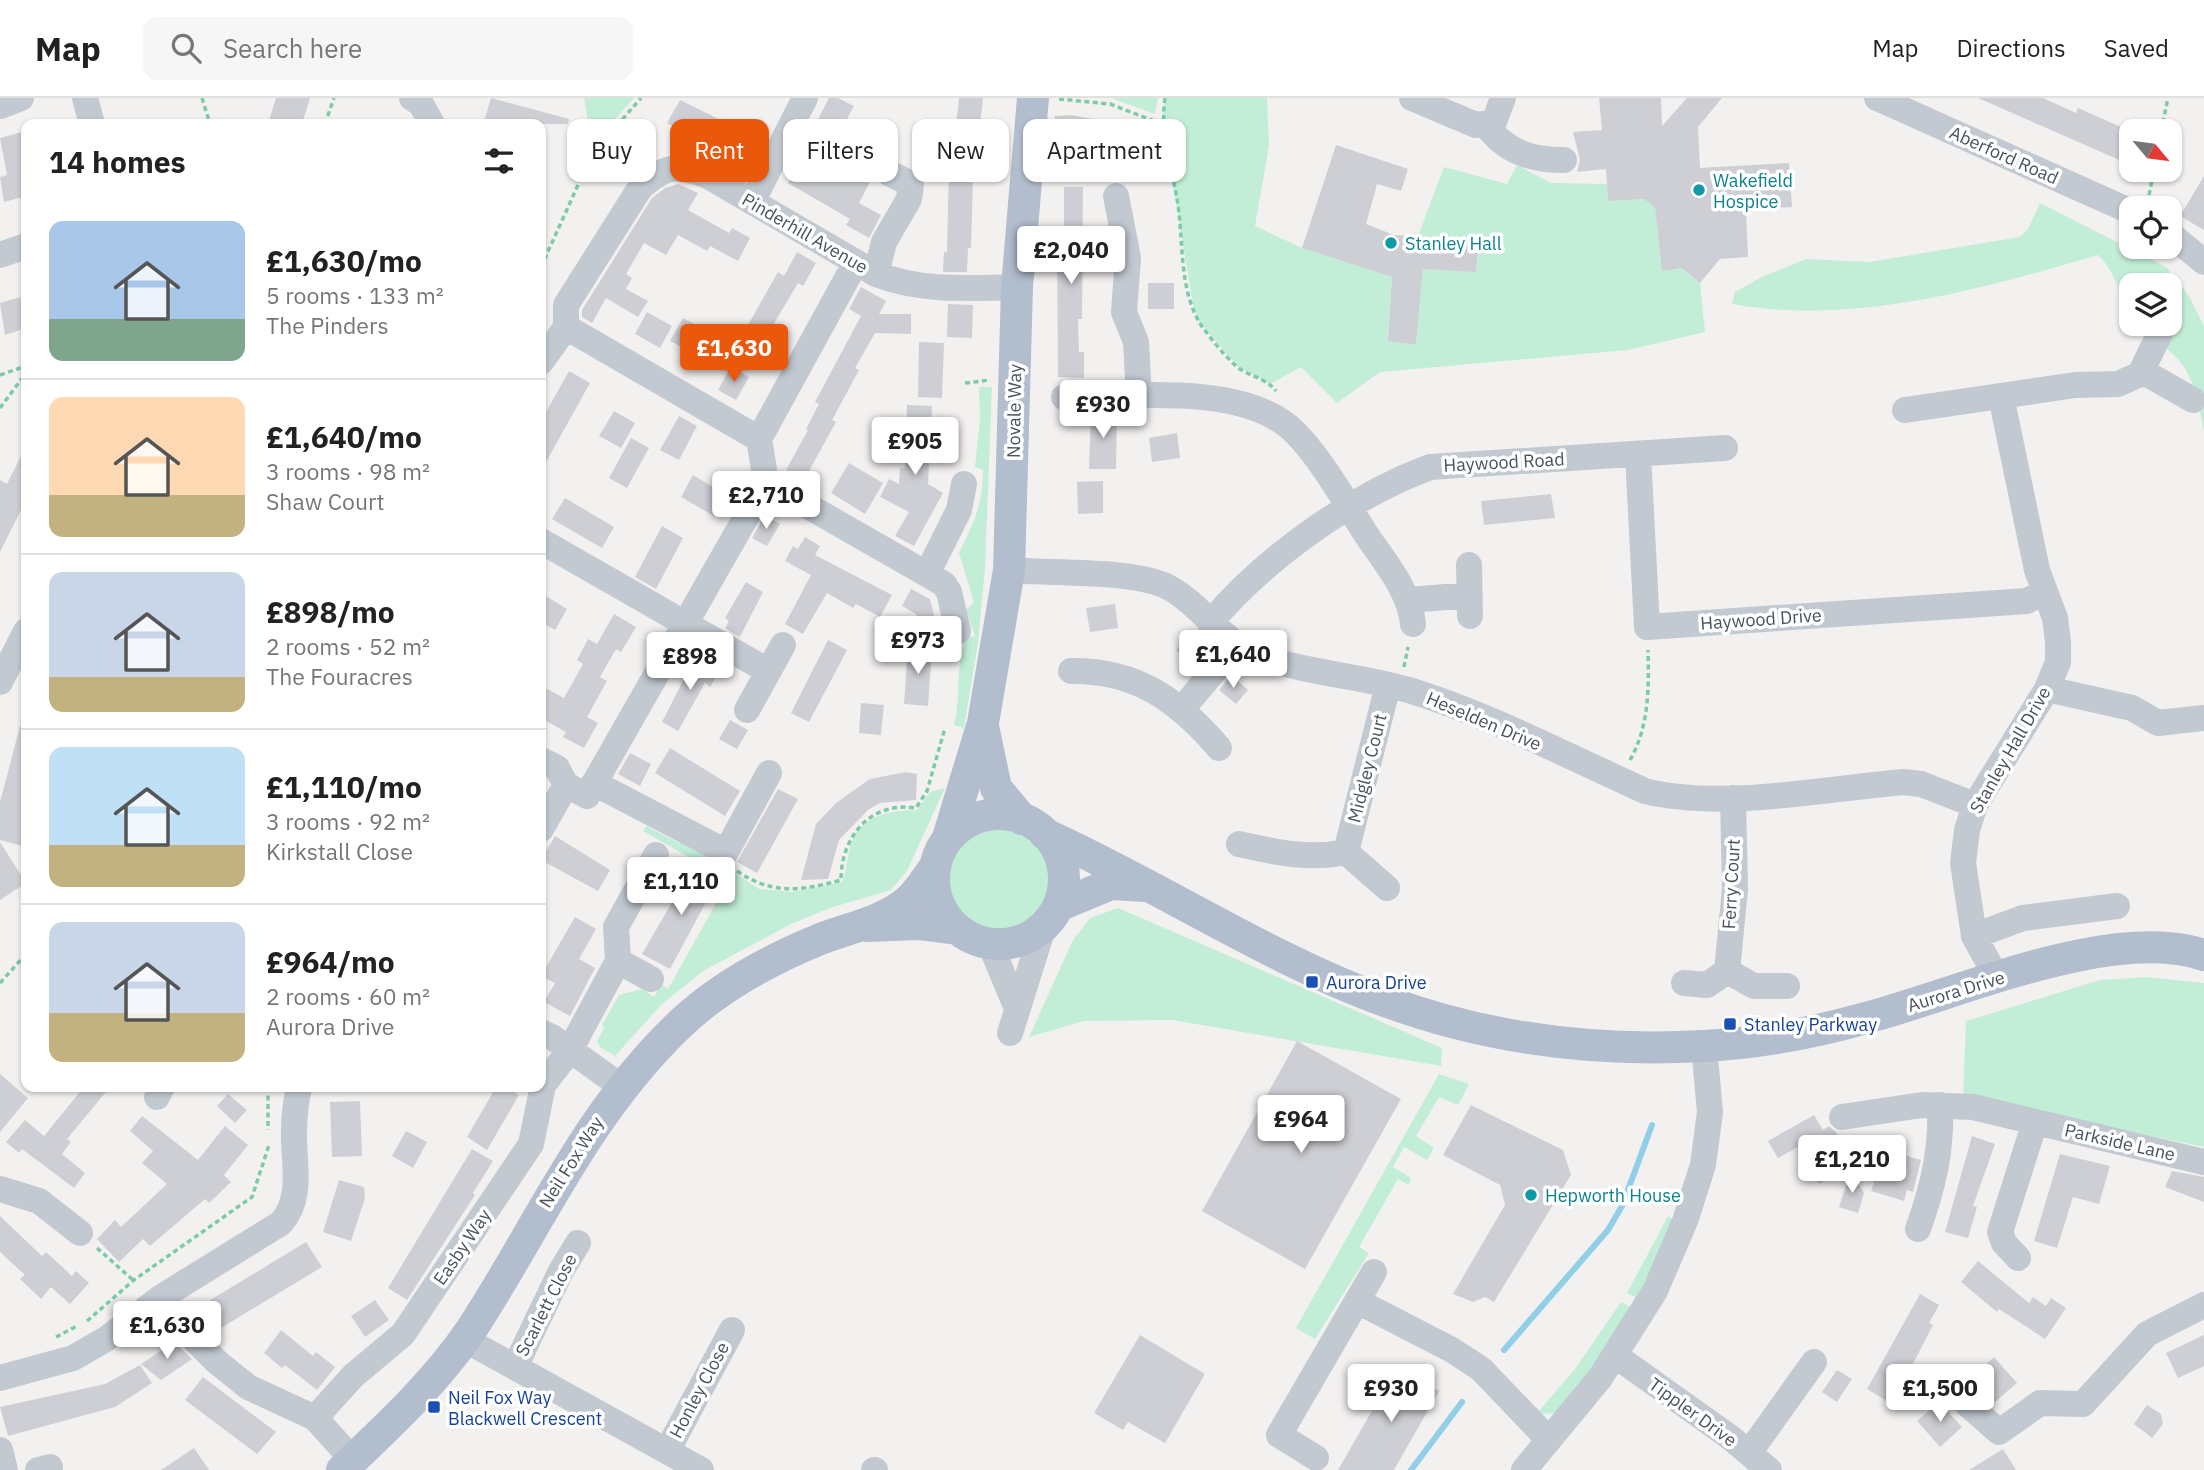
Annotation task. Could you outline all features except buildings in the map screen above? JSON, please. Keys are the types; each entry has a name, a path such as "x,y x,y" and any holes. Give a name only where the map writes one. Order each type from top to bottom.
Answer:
{"main road":[{"name":"Novale Way","path":"948,838 983,723 1009,570 1017,287 1033,98"},
{"name":"Novale Way","path":"983,723 996,788 1033,826"},
{"path":"997,814 1033,826 1060,858 1063,874 1051,916 1020,940 990,944 957,929 936,898 935,867 948,838 976,819 997,814"},
{"name":"Aurora Drive","path":"1033,826 1287,957 1385,1001 1479,1029 1594,1048 1704,1046 1776,1039 1865,1019 2082,955 2165,947 2204,955"},
{"name":"Neil Fox Way","path":"348,1465 431,1380 464,1339 579,1148 622,1087 677,1027 723,991 774,960 820,939 863,926 909,900 935,867"},
{"name":"Aurora Drive","path":"1051,916 1111,884 1153,888"},
{"name":"Neil Fox Way","path":"863,926 918,924 957,929"}],"street":[{"path":"0,106 21,98"},
{"path":"85,98 91,119"},
{"path":"412,98 421,104 429,119"},
{"path":"752,202 805,98"},
{"path":"1412,98 1476,125 1494,122 1503,98"},
{"name":"Aberford Road","path":"1877,98 2119,201"},
{"path":"1486,125 1497,141 1524,156 1564,160"},
{"path":"546,355 566,327 566,305 640,188 655,175 670,168"},
{"path":"546,808 552,783 587,796 766,482 759,439 884,243 910,191 911,184 898,178"},
{"name":"Pinderhill Avenue","path":"718,182 866,268 896,282 923,286 1017,287"},
{"path":"1116,196 1128,258 1124,312 1136,342 1139,397"},
{"path":"2182,244 2204,262"},
{"path":"0,256 21,248"},
{"path":"566,327 759,439"},
{"path":"2140,374 2159,336"},
{"path":"1905,410 2076,385 2118,384 2140,374 2149,375 2193,400"},
{"name":"Stanley Hall Drive","path":"1997,978 1974,936 1963,863 1967,830 1975,805 2047,689 2058,662 2055,618 2037,570 2001,396"},
{"path":"1064,397 1194,398 1256,408 1286,424 1350,508 1411,612 1470,606 1469,565"},
{"name":"Haywood Road","path":"1210,623 1257,572 1350,508 1407,475 1430,467 1725,448"},
{"path":"1638,455 1647,627"},
{"path":"766,482 944,584 949,592 958,631"},
{"path":"927,574 959,510 964,484"},
{"path":"546,544 768,671"},
{"name":"Heselden Drive","path":"1009,570 1153,581 1184,598 1236,645 1281,664 1394,686 1462,710 1619,779 1668,797 1733,798 1903,782 1921,784 1975,805"},
{"name":"Haywood Drive","path":"1647,627 2027,601 2045,592"},
{"path":"0,682 21,641"},
{"path":"747,710 783,645"},
{"path":"1182,709 1236,645"},
{"path":"1071,671 1100,670 1126,677 1194,718 1219,748"},
{"name":"Midgley Court","path":"1346,852 1394,686"},
{"path":"2047,689 2132,708 2158,723 2204,718"},
{"path":"594,783 726,852 769,773"},
{"name":"Ferry Court","path":"1727,971 1735,889 1733,798"},
{"path":"1238,844 1298,856 1321,857 1346,852 1387,888"},
{"path":"651,979 618,961 616,927 656,855"},
{"path":"1974,936 2023,918 2117,906"},
{"path":"1010,1032 1016,1006 1051,916"},
{"path":"990,944 1016,1006"},
{"name":"Easby Way","path":"546,1080 570,1050 618,961"},
{"path":"1684,983 1707,985 1727,971 1754,986 1787,986"},
{"path":"546,1035 622,1087"},
{"path":"1524,1470 1616,1356 1656,1291 1685,1221 1703,1165 1710,1112 1704,1046"},
{"path":"0,1378 73,1358 106,1339 160,1298 281,1223 289,1214 297,1170 294,1133 298,1092"},
{"name":"Easby Way","path":"315,1419 353,1376 403,1334 531,1144 541,1092"},
{"path":"1918,1229 1938,1167 1940,1105"},
{"name":"Parkside Lane","path":"1842,1117 1882,1108 1940,1105 1973,1107 2204,1162"},
{"path":"2018,1258 2004,1243 2000,1233 2035,1122"},
{"path":"0,1189 39,1201 80,1233"},
{"name":"Scarlett Close","path":"515,1367 561,1270 578,1243"},
{"path":"1316,1458 1279,1436 1374,1272"},
{"path":"160,1298 180,1325 217,1362 248,1387 315,1419 348,1465"},
{"path":"1357,1301 1452,1350 1481,1369 1549,1440"},
{"path":"1941,1381 1999,1432 2040,1404 2083,1404 2147,1334 2204,1305"},
{"name":"Honley Close","path":"667,1451 732,1329"},
{"path":"464,1339 701,1470"},
{"name":"Tippler Drive","path":"1616,1356 1759,1461"},
{"path":"1759,1461 1811,1360"},
{"path":"0,1450 5,1470"}],"path":[{"path":"202,98 209,119"},
{"path":"327,119 334,98"},
{"path":"623,119 641,98"},
{"path":"1163,119 1164,98"},
{"path":"2164,119 2168,98"},
{"path":"1054,99 1110,104 1150,119"},
{"path":"656,156 670,167"},
{"path":"546,256 579,182"},
{"path":"1174,182 1187,280 1199,322 1237,366 1270,384 1278,394"},
{"path":"0,375 21,368"},
{"path":"0,408 21,380"},
{"path":"965,383 996,380"},
{"path":"1394,686 1411,612"},
{"path":"1619,779 1644,733 1644,712 1650,690 1647,627"},
{"path":"726,852 729,866 758,886 814,887 841,880 845,850 862,824 884,809 900,805 916,808 927,791 945,729"},
{"path":"0,983 21,960"},
{"path":"51,1339 87,1322 134,1280 252,1197 269,1149 268,1092"},
{"path":"80,1233 134,1280"}],"green space":[{"path":"584,98 634,98 615,119 588,119"},
{"path":"1111,98 1158,98 1155,114"},
{"path":"1165,98 1267,98 1269,145 1255,226 1302,248 1392,277 1388,341 1416,345 1423,269 1476,271 1479,239 1418,236 1444,167 1507,184 1517,165 1551,183 1607,184 1608,201 1644,199 1655,208 1662,270 1682,268 1700,283 1705,332 1628,350 1380,372 1337,403 1301,367 1270,384 1237,366 1199,322 1193,305 1172,182 1186,182 1186,119 1162,119"},
{"path":"2040,203 2119,243 2119,259 2150,259 2166,267 2171,273 2119,273 2119,288 2098,255 1963,291 1871,307 1778,310 1732,304 1735,292 1762,277 1806,259 1870,262 2020,237 2028,229"},
{"path":"2182,287 2204,326 2204,431 2195,390 2186,371 2181,362 2155,336 2182,336"},
{"path":"979,387 992,387 985,567 978,643 964,728 954,725 959,669 967,638 975,636 966,610 974,602 959,553 973,522 981,493 983,470 975,467 980,419"},
{"path":"945,788 907,871 891,890 830,908 791,924 703,971 661,1005 615,1056 600,1047 597,1041 604,1029 602,1025 619,995 642,989 654,997 661,984 668,989 729,880 643,831 646,826 679,843 687,841 759,889 792,892 842,882 851,843 862,826 887,813 917,810 930,792"},
{"path":"1000,826 1020,830 1043,849 1048,858 1052,878 1048,898 1029,921 1020,926 1000,930 980,926 957,907 952,898 948,878 952,858 971,835 980,830"},
{"path":"1118,908 1442,1048 1441,1066 1172,1020 1084,1021 1029,1037 1073,940 1090,918"},
{"path":"2146,977 2204,983 2204,1147 1963,1097 1966,1021 2100,980"},
{"path":"1439,1074 1469,1084 1458,1105 1439,1097 1416,1136 1434,1148 1427,1160 1404,1147 1393,1167 1411,1178 1409,1185 1398,1179 1359,1247 1369,1253 1315,1339 1296,1328"},
{"path":"1668,1216 1675,1221 1637,1298 1627,1293"},
{"path":"1621,1302 1633,1308 1619,1333 1556,1413 1542,1414 1539,1411 1575,1369"}],"waterway":[{"path":"1504,1350 1608,1230 1622,1206 1652,1125"},
{"path":"1411,1470 1462,1402"}],"place":[{"name":"Wakefield Hospice","path":"1699,190"},
{"name":"Stanley Hall","path":"1391,243"},
{"name":"Aurora Drive","path":"1312,982"},
{"name":"Stanley Parkway","path":"1730,1024"},
{"name":"Hepworth House","path":"1531,1195"},
{"name":"Neil Fox Way Blackwell Crescent","path":"434,1407"}]}
